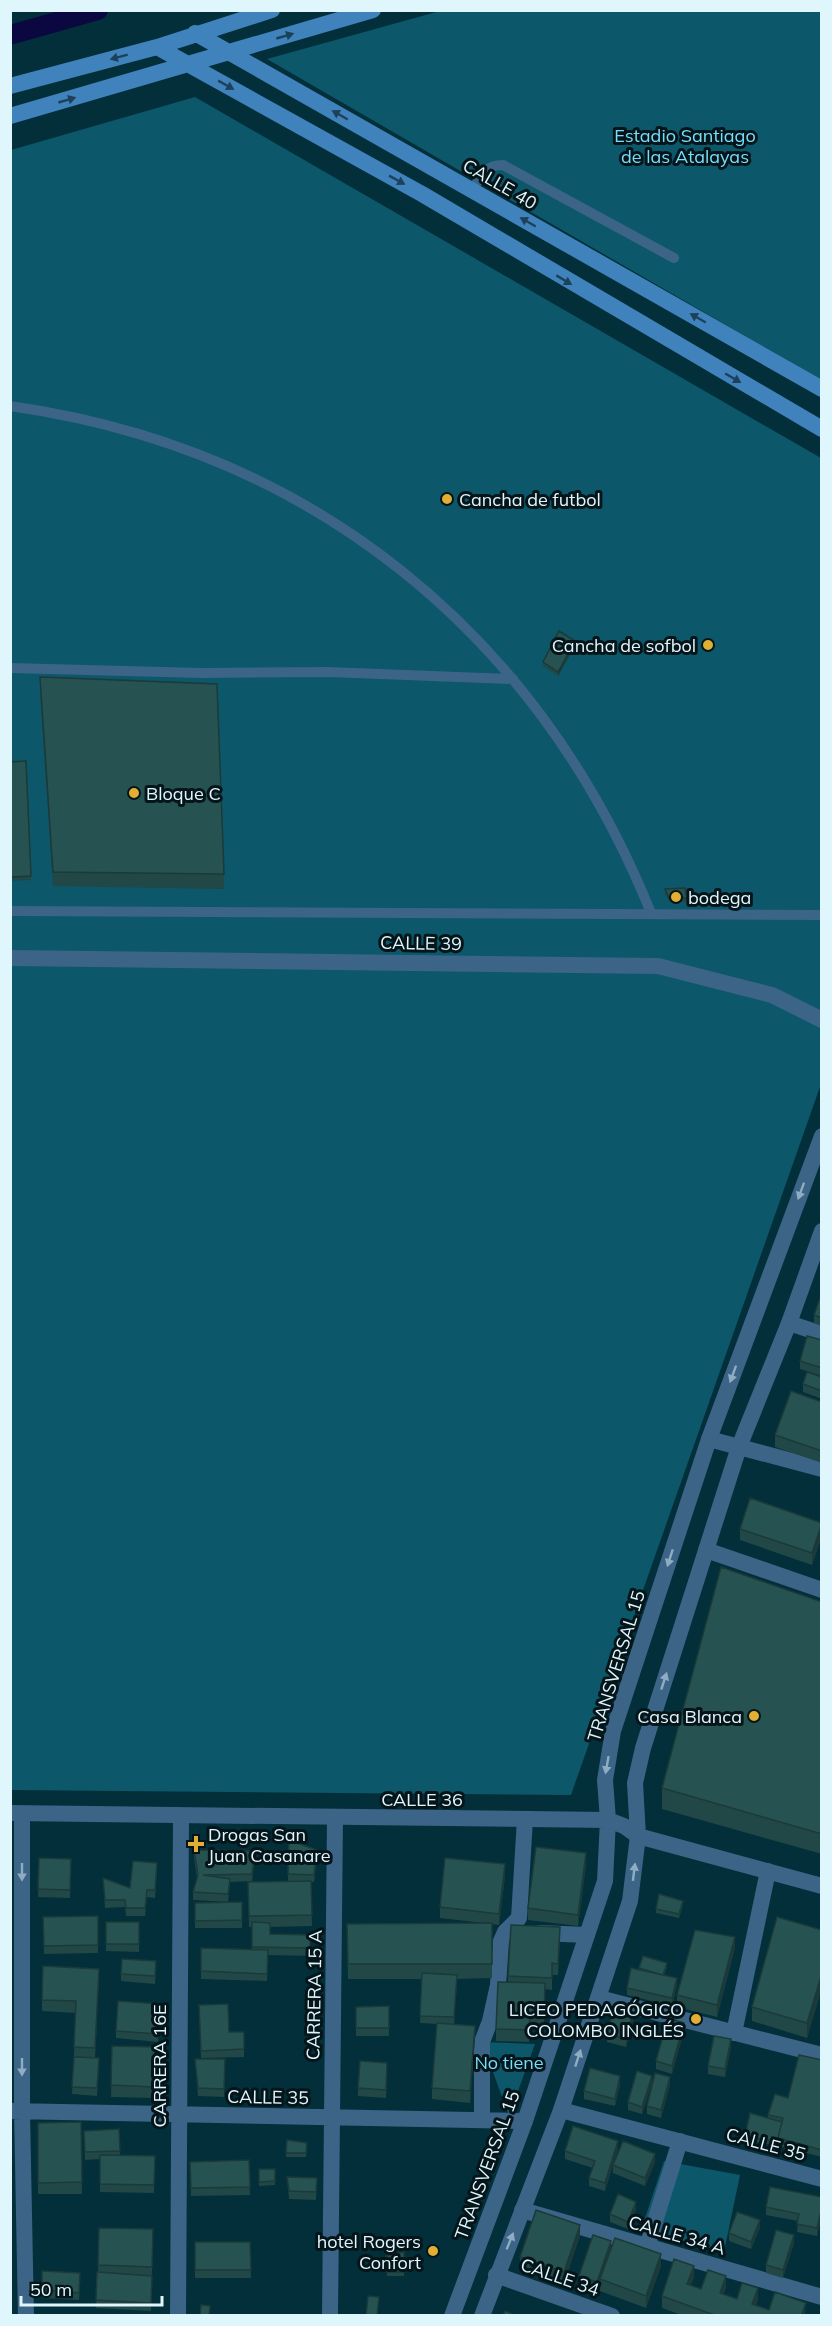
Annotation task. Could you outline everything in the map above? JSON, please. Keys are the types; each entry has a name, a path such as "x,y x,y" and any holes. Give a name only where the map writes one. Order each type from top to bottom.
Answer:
{"main road":[{"path":"10,86 157,47 272,10"},
{"path":"10,116 373,10"},
{"name":"CALLE 40","path":"195,33 822,388"},
{"path":"157,47 422,194 822,429"}],"street":[{"name":"CALLE 39","path":"10,958 658,966 772,995 822,1020"},
{"name":"TRANSVERSAL 15","path":"452,2316 525,2121 605,1881 608,1820 605,1780 614,1731 709,1439 822,1136"},
{"path":"482,2316 561,2110 630,1900 638,1836 635,1783 643,1749 739,1447 789,1323 822,1231"},
{"path":"789,1323 822,1334"},
{"path":"709,1439 822,1469"},
{"path":"706,1550 822,1590"},
{"path":"16,1814 16,2112 26,2316"},
{"name":"CALLE 36","path":"16,1814 608,1820 624,1826 638,1836 822,1886"},
{"name":"CARRERA 16E","path":"178,2316 181,1816"},
{"name":"CARRERA 15 A","path":"330,2316 335,1818"},
{"path":"482,2120 482,2042 494,2003 502,1954 501,1941 505,1932 519,1918 525,1819"},
{"path":"734,2033 768,1871"},
{"path":"482,1931 587,1935"},
{"path":"599,1998 822,2055"},
{"name":"CALLE 35","path":"561,2110 822,2179"},
{"name":"CALLE 35","path":"16,2112 525,2121"},
{"path":"647,2247 680,2141"},
{"name":"CALLE 34 A","path":"522,2210 822,2297"},
{"name":"CALLE 34","path":"496,2275 612,2316"}],"lane":[{"path":"472,190 489,167 503,165 509,167 674,258"},
{"path":"10,406 84,419 154,438 203,455 277,490 348,531 415,581 475,637 513,678 555,732 599,801 651,913"},
{"path":"10,668 201,673 328,672 513,678"},
{"path":"10,911 822,915"}],"green space":[{"name":"Estadio Santiago de las Atalayas","path":"440,11 821,11 821,380 267,59"},
{"path":"195,97 821,458 821,1084 571,1795 11,1790 11,150"},
{"name":"No tiene","path":"482,2042 535,2044 509,2116"},
{"path":"664,2161 740,2175 724,2252 641,2230"}],"building":[{"path":"559,631 575,641 558,672 543,662"},
{"name":"Bloque C","path":"40,677 217,684 224,874 53,872"},
{"path":"26,761 31,876 10,877 10,762"},
{"path":"685,888 687,898 669,898 665,889"},
{"path":"820,1298 822,1299 822,1318 814,1315"},
{"path":"807,1336 822,1340 822,1368 800,1361"},
{"path":"807,1372 822,1377 822,1391 803,1384"},
{"path":"791,1391 822,1402 822,1451 775,1435"},
{"path":"750,1498 822,1523 812,1553 740,1529"},
{"name":"Casa Blanca","path":"721,1567 822,1602 822,1834 662,1788"},
{"path":"289,1840 317,1850 314,1875 288,1874"},
{"path":"536,1847 586,1853 578,1915 528,1908"},
{"path":"194,1850 255,1851 252,1874 203,1875 230,1879 228,1894 193,1892 198,1875"},
{"path":"39,1858 71,1859 70,1890 38,1889"},
{"path":"445,1858 505,1864 499,1914 440,1907"},
{"path":"133,1861 157,1863 155,1890 147,1890 145,1908 126,1908 125,1900 105,1900 103,1878 130,1888"},
{"path":"311,1881 312,1915 249,1916 248,1882"},
{"path":"659,1894 683,1901 679,1914 656,1909"},
{"path":"242,1902 242,1920 195,1921 195,1903"},
{"path":"98,1916 98,1945 44,1946 43,1917"},
{"path":"777,1917 822,1930 822,1973 807,2023 752,2007"},
{"path":"106,1922 139,1922 139,1944 106,1944"},
{"path":"252,1922 270,1923 270,1934 310,1935 310,1948 252,1947"},
{"path":"492,1923 492,1964 348,1964 347,1924"},
{"path":"511,1925 560,1927 558,1964 552,1963 552,1978 508,1976"},
{"path":"695,1930 735,1937 717,2005 677,1995"},
{"path":"201,1948 268,1950 267,1974 201,1971"},
{"path":"643,1956 667,1963 663,1975 639,1968"},
{"path":"122,1959 156,1961 155,1976 121,1974"},
{"path":"43,1966 99,1969 95,2048 74,2047 76,2001 42,2000"},
{"path":"631,1968 677,1978 672,1998 627,1988"},
{"path":"422,1973 457,1975 454,2017 420,2016"},
{"path":"498,1982 545,1983 544,2017 530,2017 529,2030 496,2029"},
{"path":"118,2001 160,2004 158,2034 116,2031"},
{"path":"228,2004 229,2032 244,2032 244,2049 201,2051 199,2005"},
{"path":"389,2006 389,2028 356,2028 356,2007"},
{"path":"614,2007 633,2012 626,2039 607,2034"},
{"path":"668,2018 684,2023 672,2066 656,2061"},
{"path":"437,2023 475,2026 470,2091 432,2088"},
{"path":"714,2036 731,2039 725,2069 708,2066"},
{"path":"112,2046 155,2047 154,2087 111,2085"},
{"path":"799,2055 822,2060 822,2150 778,2138 783,2118 768,2115 775,2094 788,2098"},
{"path":"74,2057 99,2058 97,2088 72,2087"},
{"path":"195,2059 225,2059 224,2089 198,2088"},
{"path":"360,2061 387,2063 386,2090 358,2088"},
{"path":"590,2068 620,2076 615,2099 584,2091"},
{"path":"637,2071 652,2076 642,2107 628,2102"},
{"path":"655,2073 670,2077 661,2110 647,2106"},
{"path":"750,2113 782,2122 778,2142 745,2136"},
{"path":"81,2122 82,2182 38,2183 38,2123"},
{"path":"573,2126 618,2141 605,2183 589,2178 595,2161 565,2151"},
{"path":"119,2129 120,2151 85,2152 84,2131"},
{"path":"287,2140 307,2143 306,2153 286,2153"},
{"path":"623,2141 655,2154 645,2178 613,2165"},
{"path":"100,2155 155,2156 154,2185 100,2184"},
{"path":"249,2160 250,2187 191,2188 190,2162"},
{"path":"259,2169 275,2169 275,2181 259,2182"},
{"path":"287,2177 317,2178 316,2192 289,2191"},
{"path":"770,2187 822,2197 817,2228 797,2224 799,2214 766,2207"},
{"path":"618,2194 636,2202 628,2222 610,2214"},
{"path":"536,2210 580,2225 564,2272 520,2257"},
{"path":"737,2212 760,2220 751,2242 729,2233"},
{"path":"99,2228 153,2229 152,2267 98,2265"},
{"path":"776,2230 794,2235 783,2270 766,2265"},
{"path":"593,2235 611,2241 597,2282 579,2276"},
{"path":"615,2238 661,2254 646,2296 600,2279"},
{"path":"195,2242 250,2242 251,2270 195,2270"},
{"path":"404,2252 404,2272 387,2272 386,2256"},
{"path":"674,2259 694,2266 687,2284 701,2289 708,2270 726,2276 720,2293 737,2299 742,2283 758,2288 752,2304 769,2310 775,2292 806,2303 801,2316 717,2316 662,2296"},
{"path":"42,2271 80,2273 79,2293 42,2290"},
{"path":"97,2272 152,2276 151,2303 96,2300"},
{"path":"368,2296 379,2297 377,2316 366,2316"},
{"path":"201,2305 210,2306 209,2316 200,2316"},
{"path":"505,2311 517,2316 503,2316"}],"waterway":[{"path":"10,35 98,10"}],"place":[{"name":"Cancha de futbol","path":"447,499"},
{"name":"Cancha de sofbol","path":"708,645"},
{"name":"Bloque C","path":"134,793"},
{"name":"bodega","path":"676,897"},
{"name":"Casa Blanca","path":"754,1716"},
{"name":"Drogas San Juan Casanare","path":"196,1844"},
{"name":"LICEO PEDAGÓGICO COLOMBO INGLÉS","path":"696,2019"},
{"name":"hotel Rogers Confort","path":"433,2251"}]}
